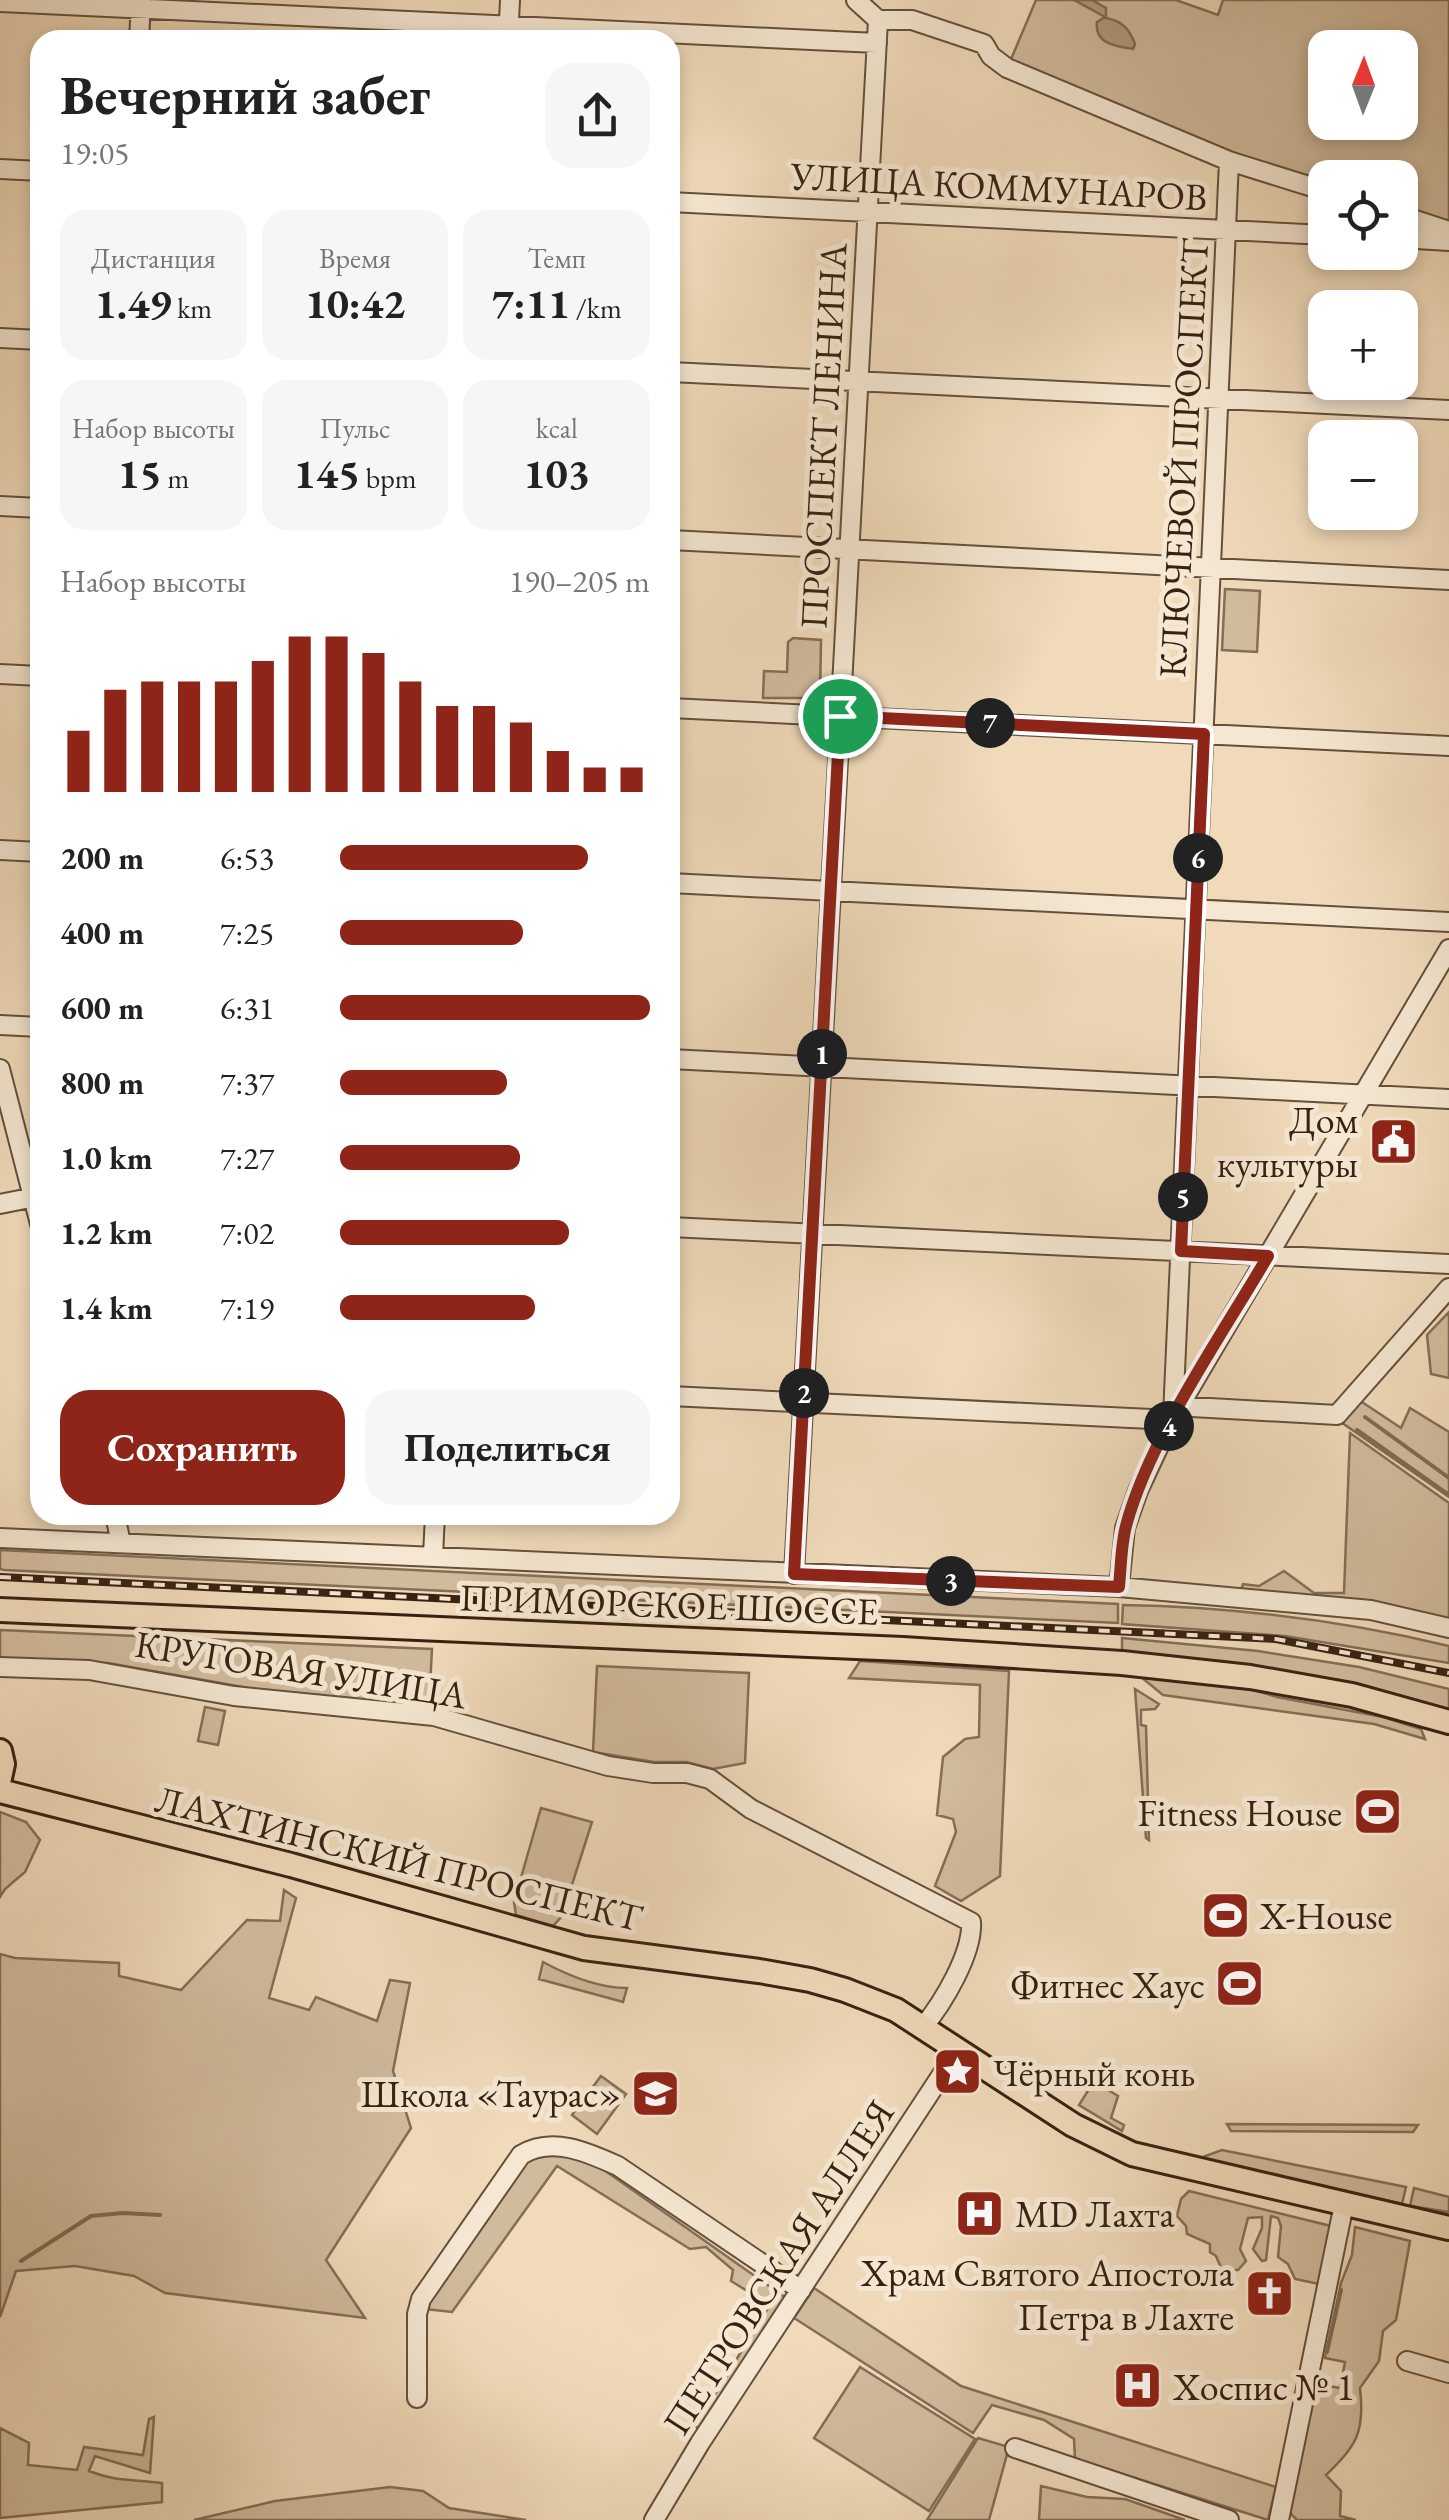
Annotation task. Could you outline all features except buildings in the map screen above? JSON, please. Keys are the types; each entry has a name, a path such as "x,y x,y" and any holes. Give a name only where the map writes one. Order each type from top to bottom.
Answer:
{"main road":[{"name":"ПРИМОРСКОЕ ШОССЕ","path":"0,1610 864,1647 1122,1664 1250,1677 1335,1692 1449,1722"},
{"path":"0,1751 0,1778"},
{"name":"ЛАХТИНСКИЙ ПРОСПЕКТ","path":"0,1791 291,1864 584,1948 810,1980 876,2002 923,2026 1073,2125 1132,2154 1449,2228"}],"street":[{"path":"509,30 510,0"},
{"path":"856,0 878,20 912,20 984,44 1007,68 1229,161 1308,186"},
{"path":"0,2 141,4 471,30"},
{"path":"140,30 141,4"},
{"name":"ПРОСПЕКТ ЛЕНИНА","path":"794,1574 878,20"},
{"path":"680,38 877,43"},
{"name":"КЛЮЧЕВОЙ ПРОСПЕКТ","path":"1119,1587 1125,1528 1174,1412 1229,161"},
{"path":"0,169 30,170"},
{"name":"УЛИЦА КОММУНАРОВ","path":"680,203 1308,234"},
{"path":"1418,221 1449,231"},
{"path":"1418,239 1449,241"},
{"path":"0,338 30,340"},
{"path":"680,372 1449,410"},
{"path":"0,506 30,508"},
{"path":"680,540 1449,580"},
{"path":"0,674 30,676"},
{"path":"680,708 1449,746"},
{"path":"0,850 30,852"},
{"path":"680,883 1449,922"},
{"path":"1174,1412 1449,949"},
{"path":"0,1025 30,1026"},
{"path":"680,1059 1449,1098"},
{"path":"0,1069 30,1175"},
{"path":"0,1204 30,1197"},
{"path":"680,1227 1449,1264"},
{"path":"680,1396 1337,1415 1449,1288"},
{"path":"117,1525 121,1543"},
{"path":"433,1556 435,1525"},
{"path":"0,1538 1119,1587 1371,1610 1449,1628"},
{"name":"КРУГОВАЯ УЛИЦА","path":"0,1667 89,1670 234,1696 434,1716 595,1763 653,1773 687,1772 710,1779 751,1809 971,1922 972,1935 945,1996 923,2026"},
{"name":"ПЕТРОВСКАЯ АЛЛЕЯ","path":"654,2520 700,2443 958,2050"},
{"path":"417,2398 421,2299 521,2155 534,2148 554,2145 590,2153 618,2166 801,2290"},
{"path":"1279,2520 1344,2204"},
{"path":"1408,2362 1449,2373"},
{"path":"1015,2448 1229,2520"}],"shaded area":[{"path":"1036,0 1176,0 1218,15 1223,0 1449,0 1449,227 1418,217 1418,160 1308,160 1308,180 1231,155 1009,64"},
{"path":"1074,0 1092,0 1106,8 1106,18 1121,23 1130,34 1133,49 1103,39 1097,22 1105,17"},
{"path":"1225,589 1260,591 1257,652 1222,650"},
{"path":"793,638 821,640 820,698 763,698 764,671 787,672 788,642"},
{"path":"1449,1312 1449,1378 1431,1374 1427,1335"},
{"path":"1359,1400 1401,1428 1410,1408 1449,1432 1449,1497 1338,1420"},
{"path":"1350,1433 1449,1503 1449,1620 1241,1590 1243,1584 1259,1586 1284,1571 1314,1593 1344,1593"},
{"path":"0,1550 1118,1604 1118,1623 4,1570 0,1569"},
{"path":"1123,1605 1247,1612 1369,1629 1449,1646 1449,1663 1285,1636 1122,1624"},
{"path":"0,1630 432,1649 429,1706 299,1697 108,1663 0,1662"},
{"path":"1122,1638 1258,1651 1359,1667 1449,1689 1449,1710 1353,1685 1122,1653"},
{"path":"860,1661 1009,1671 1000,1876 961,1901 935,1886 956,1832 953,1819 937,1815 943,1757 965,1739 979,1737 980,1685 849,1678"},
{"path":"597,1666 749,1673 745,1763 713,1769 686,1762 654,1762 593,1752"},
{"path":"1142,1675 1232,1684 1277,1697 1383,1717 1421,1729 1425,1739 1374,1724 1163,1695"},
{"path":"1135,1689 1159,1704 1155,1709 1141,1710 1141,1725 1146,1726 1149,1840 1146,1838"},
{"path":"205,1707 225,1711 218,1745 198,1741"},
{"path":"541,1808 592,1822 562,1916 553,1926 516,1915 514,1902"},
{"path":"0,1812 26,1822 40,1840 25,1872 0,1897"},
{"path":"284,1890 296,1898 269,1998 309,2010 316,1997 377,2021 390,1980 410,1983 393,2071 411,2128 326,2260 365,2318 165,2293 134,2276 75,2266 16,2271 0,2317 0,1954 119,1963 119,1976 181,1990 247,1920 280,1921"},
{"path":"543,1962 584,1980 627,1988 623,2002 539,1979"},
{"path":"601,2076 626,2094 597,2134 572,2115"},
{"path":"1094,2081 1118,2096 1111,2118 1124,2125 1122,2131 1079,2105"},
{"path":"1227,2124 1418,2125 1413,2132 1231,2131"},
{"path":"550,2149 587,2158 786,2298 698,2431 696,2425 770,2305 731,2281 733,2270 706,2247 690,2249 557,2166 452,2312 425,2309 530,2157"},
{"path":"1169,2150 1200,2158 1222,2150 1406,2187 1402,2204 1342,2190 1302,2187 1167,2156"},
{"path":"1414,2188 1449,2197 1449,2212 1410,2206"},
{"path":"1189,2191 1331,2226 1319,2284 1295,2279 1288,2264 1278,2257 1281,2226 1278,2218 1271,2216 1266,2260 1262,2261 1253,2249 1262,2217 1248,2218 1240,2249 1246,2261 1238,2270 1222,2270 1210,2252 1210,2244 1187,2234 1186,2226 1177,2216 1181,2199"},
{"path":"1355,2227 1410,2241 1396,2320 1383,2331 1379,2361 1360,2388 1360,2427 1352,2446 1326,2475 1341,2491 1340,2516 1356,2520 1297,2520 1289,2512 1313,2383 1340,2388 1345,2362 1325,2358 1341,2283 1352,2255"},
{"path":"814,2288 961,2386 1276,2487 1268,2520 1075,2459 1074,2439 1044,2420 992,2405 973,2433 794,2318"},
{"path":"860,2367 975,2439 929,2511 814,2438"},
{"path":"154,2417 150,2473 95,2456 89,2471 117,2479 162,2483 162,2502 0,2518 0,2428 29,2443 28,2465 77,2470 84,2447 143,2455 149,2419"},
{"path":"978,2438 1009,2447 989,2520 927,2520"},
{"path":"1041,2486 1087,2497 1125,2499 1185,2520 1039,2520"},
{"path":"390,2487 423,2491 449,2508 526,2520 194,2520 275,2501"}],"waterway":[{"path":"1365,1417 1449,1478"},
{"path":"1357,1430 1449,1495"},
{"path":"21,2261 91,2216 160,2215"},
{"path":"1327,2352 1341,2290"}],"railway":[{"path":"0,1577 1276,1639 1449,1673"}],"place":[{"name":"Дом культуры","path":"1393,1141"},
{"name":"Fitness House","path":"1377,1812"},
{"name":"X-House","path":"1225,1915"},
{"name":"Фитнес Хаус","path":"1240,1984"},
{"name":"Чёрный конь","path":"958,2072"},
{"name":"Школа «Таурас»","path":"656,2093"},
{"name":"MD Лахта","path":"980,2213"},
{"name":"Храм Святого Апостола Петра в Лахте","path":"1269,2294"},
{"name":"Хоспис № 1","path":"1138,2386"}],"route":[{"path":"840,716 1204,734 1181,1251 1268,1256 1173,1416 1138,1491 1125,1528 1119,1587 794,1574 840,716"}]}
